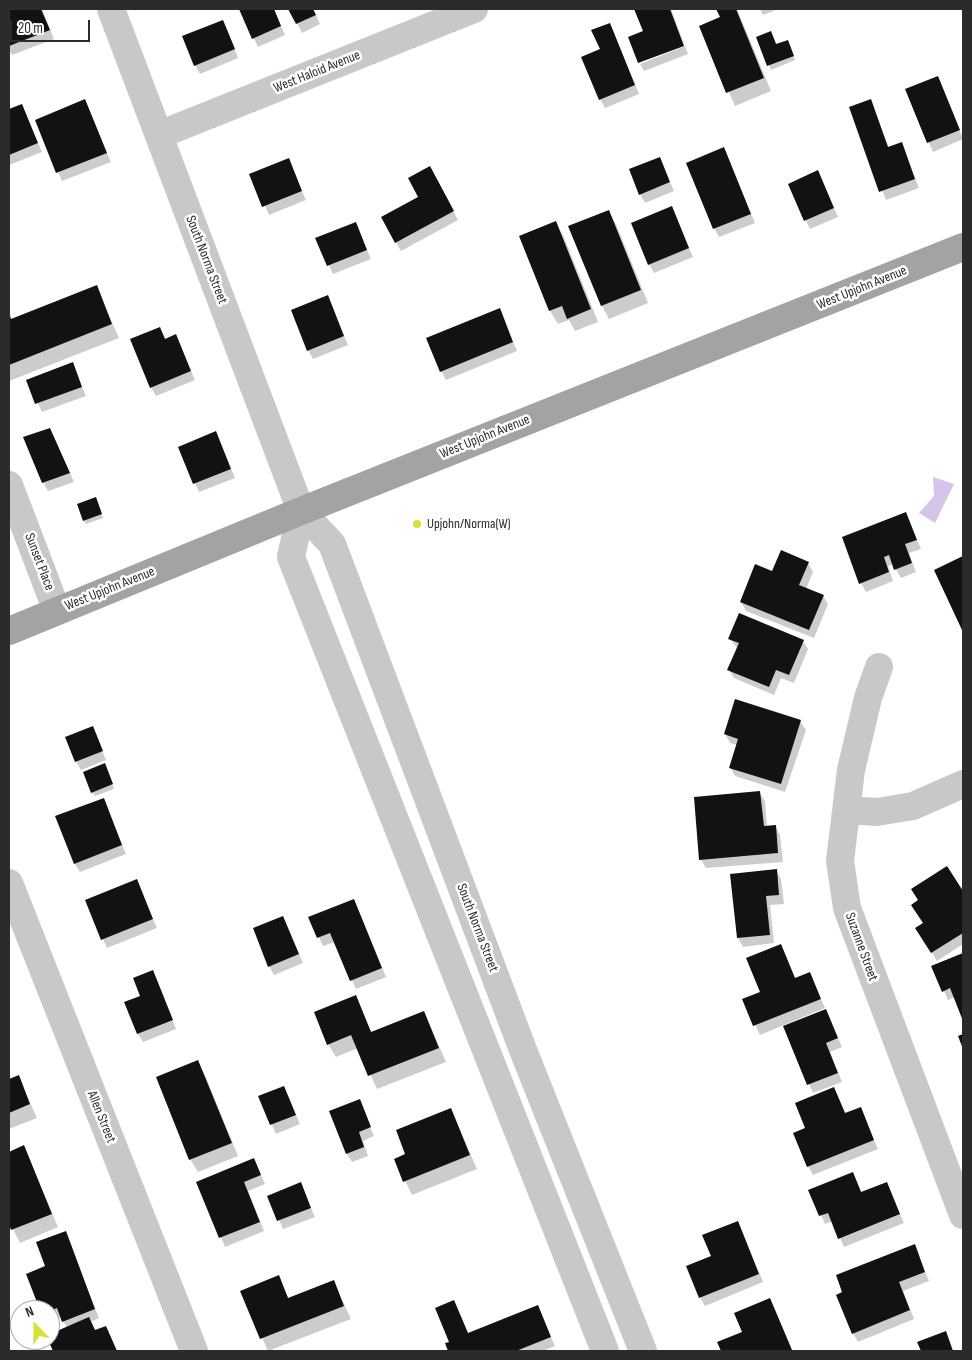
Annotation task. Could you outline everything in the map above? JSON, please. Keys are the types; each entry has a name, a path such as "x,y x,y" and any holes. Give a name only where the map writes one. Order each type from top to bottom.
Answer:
{"main road":[{"name":"West Upjohn Avenue","path":"9,631 302,511 963,247"}],"street":[{"name":"South Norma Street","path":"111,9 302,511 332,544 523,1050 643,1351"},
{"name":"West Haloid Avenue","path":"159,135 474,9"},
{"name":"Sunset Place","path":"9,485 58,611"},
{"path":"302,511 291,557 605,1351"},
{"name":"Suzanne Street","path":"879,667 868,698 851,770 840,861 847,908 963,1215"},
{"path":"847,810 877,812 913,806 963,784"},
{"name":"Allen Street","path":"9,883 194,1351"}],"shaded area":[{"path":"933,477 954,484 935,523 919,513 934,496"}],"building":[{"path":"9,9 41,9 50,30 9,46"},
{"path":"239,9 274,9 281,26 252,39"},
{"path":"288,9 313,9 316,15 296,24"},
{"path":"634,9 670,9 684,46 638,63 628,37 643,31"},
{"path":"716,9 736,9 764,78 726,93 699,26 720,17"},
{"path":"223,20 235,49 194,66 182,36"},
{"path":"610,23 635,85 599,100 581,57 600,49 591,30"},
{"path":"771,31 776,44 788,40 794,56 767,66 756,37"},
{"path":"938,76 960,130 927,143 905,89"},
{"path":"85,99 107,153 56,173 35,120"},
{"path":"871,99 888,147 902,142 915,179 879,192 849,107"},
{"path":"22,104 38,143 9,155 9,109"},
{"path":"724,147 751,214 713,229 686,163"},
{"path":"660,157 670,182 639,195 629,169"},
{"path":"289,158 302,191 262,207 249,174"},
{"path":"430,166 454,211 395,243 381,217 418,197 408,178"},
{"path":"818,170 834,208 804,221 788,184"},
{"path":"672,206 689,248 648,265 631,223"},
{"path":"609,210 641,290 601,306 568,226"},
{"path":"556,221 591,309 567,319 562,306 549,311 519,236"},
{"path":"356,222 367,250 327,266 315,238"},
{"path":"97,285 112,324 9,365 9,314 11,319"},
{"path":"328,295 344,336 307,351 291,310"},
{"path":"500,308 513,342 440,372 426,338"},
{"path":"160,327 165,339 176,334 191,371 150,388 130,339"},
{"path":"73,362 82,387 35,404 26,380"},
{"path":"50,428 70,473 42,483 23,437"},
{"path":"216,431 231,469 193,484 178,447"},
{"path":"96,497 102,514 83,521 77,504"},
{"path":"906,512 917,540 905,544 912,563 894,570 889,555 884,557 889,572 859,584 842,537"},
{"path":"781,550 809,562 799,585 824,595 809,630 740,602 755,564 772,571"},
{"path":"963,556 963,630 962,630 934,570"},
{"path":"739,613 804,640 789,675 776,670 769,687 727,670 739,643 728,639"},
{"path":"735,699 801,720 781,784 729,768 738,739 724,734"},
{"path":"93,726 103,751 75,762 65,737"},
{"path":"105,763 113,784 91,793 83,772"},
{"path":"760,791 764,826 776,825 778,853 699,860 694,797"},
{"path":"104,798 122,845 74,864 55,816"},
{"path":"947,866 963,891 963,933 931,953 915,928 923,923 911,905 918,900 911,889"},
{"path":"777,869 779,895 766,896 770,935 737,938 730,874"},
{"path":"137,879 153,919 101,940 85,900"},
{"path":"354,899 382,968 350,981 330,933 317,938 308,917"},
{"path":"283,916 299,954 268,967 253,928"},
{"path":"781,944 795,978 810,972 821,999 753,1026 742,999 760,992 746,958"},
{"path":"963,953 963,1021 950,988 942,992 931,966"},
{"path":"153,970 173,1020 137,1034 124,1002 140,996 133,978"},
{"path":"356,995 371,1032 424,1011 439,1048 368,1076 351,1035 327,1045 314,1012"},
{"path":"826,1009 838,1038 826,1043 838,1073 807,1085 783,1026"},
{"path":"963,1034 963,1049 958,1036"},
{"path":"198,1060 232,1143 189,1160 156,1077"},
{"path":"19,1075 30,1104 9,1113 9,1079"},
{"path":"284,1086 296,1115 270,1125 258,1096"},
{"path":"834,1087 845,1113 861,1107 874,1140 807,1167 793,1133 805,1128 795,1103"},
{"path":"360,1099 371,1127 359,1132 364,1147 346,1154 329,1111"},
{"path":"451,1108 470,1155 403,1182 394,1159 405,1154 396,1130"},
{"path":"24,1145 52,1214 11,1230 9,1224 9,1152"},
{"path":"254,1158 261,1175 244,1182 260,1222 219,1238 196,1182"},
{"path":"853,1172 861,1192 887,1182 900,1214 838,1239 828,1213 819,1216 808,1190"},
{"path":"301,1182 311,1208 277,1221 267,1196"},
{"path":"738,1221 759,1274 699,1298 686,1266 711,1256 702,1235"},
{"path":"66,1231 95,1309 62,1322 60,1300 36,1300 26,1274 45,1266 36,1242"},
{"path":"915,1244 925,1272 899,1282 910,1310 852,1334 836,1295 842,1292 836,1275"},
{"path":"279,1275 288,1298 334,1280 344,1306 260,1339 240,1291"},
{"path":"770,1298 792,1350 721,1351 717,1342 742,1332 734,1313"},
{"path":"454,1300 468,1333 538,1305 551,1337 516,1351 448,1351 445,1343 449,1342 435,1308"},
{"path":"89,1317 95,1330 106,1326 117,1351 53,1351 60,1350 60,1330"},
{"path":"946,1331 953,1351 921,1351 917,1342"}],"place":[{"name":"Upjohn/Norma(W)","path":"417,524"}]}
